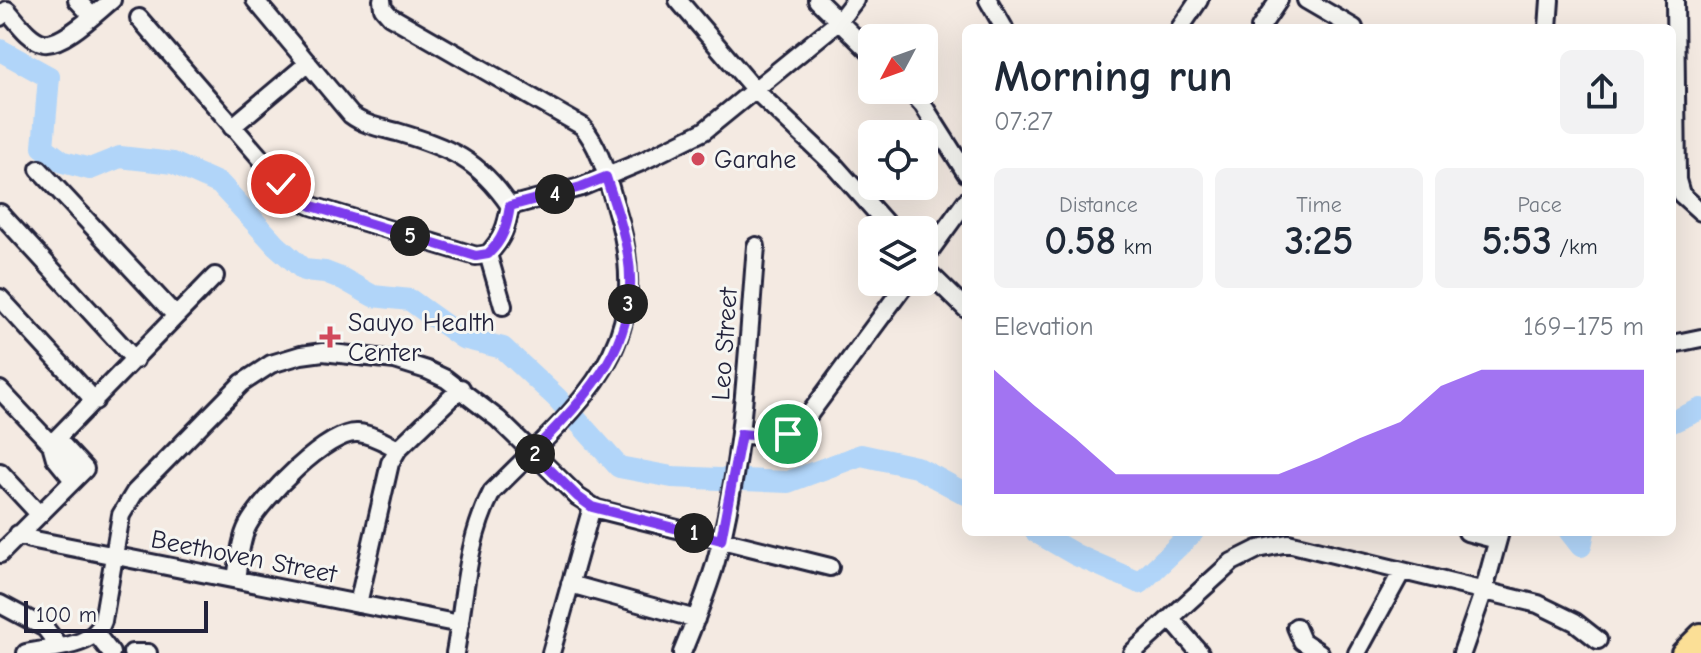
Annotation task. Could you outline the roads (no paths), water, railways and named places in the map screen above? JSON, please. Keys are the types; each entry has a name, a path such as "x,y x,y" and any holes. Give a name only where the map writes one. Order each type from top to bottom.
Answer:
{"main road":[{"path":"1683,653 1701,635"}],"street":[{"path":"77,0 92,16"},
{"path":"0,17 7,10 31,36 42,43 53,43 64,38 112,0"},
{"path":"139,18 295,198 312,206 476,256 488,254 500,243 510,206 486,175 466,158 442,146 358,120 255,0"},
{"path":"382,0 383,8 390,16 582,126 596,147 629,256 627,312 610,360 593,388 492,492 480,513 455,653"},
{"path":"678,0 755,90 835,166 880,216"},
{"path":"817,0 858,41"},
{"path":"510,206 581,187 704,131 838,22 855,0"},
{"path":"988,0 1002,24"},
{"path":"1183,24 1199,0"},
{"path":"1263,24 1279,0"},
{"path":"1306,0 1347,24"},
{"path":"1548,24 1550,0"},
{"path":"1675,0 1675,24"},
{"path":"232,127 308,63"},
{"path":"1676,90 1677,180 1681,194 1701,212"},
{"path":"921,104 962,167"},
{"path":"39,169 176,316"},
{"path":"938,240 962,207"},
{"path":"0,213 135,360"},
{"name":"Leo Street","path":"682,653 721,540 734,480 741,434 756,246"},
{"path":"488,254 503,306"},
{"path":"54,442 215,276"},
{"path":"938,282 962,305"},
{"path":"741,434 774,437 788,434 802,424 897,296"},
{"path":"0,298 95,401"},
{"path":"1676,343 1701,338"},
{"path":"26,653 81,642 96,634 103,621 121,515 135,492 242,383 271,364 312,353 347,353 412,364 461,388 592,507 830,567"},
{"path":"358,604 390,463 398,449 461,388"},
{"path":"0,390 54,442 55,458 79,474 6,542"},
{"path":"236,579 248,526 314,451 337,436 358,432 398,449"},
{"path":"0,472 39,514"},
{"path":"551,653 592,507"},
{"path":"1462,653 1484,590 1498,536"},
{"name":"Beethoven Street","path":"6,542 30,539 460,624"},
{"path":"1132,653 1232,562 1258,549 1288,543 1538,604 1575,622 1598,640"},
{"path":"1357,653 1402,571"},
{"path":"570,584 696,619"},
{"path":"0,604 45,628 59,646"},
{"path":"1171,619 1200,653"},
{"path":"1296,627 1302,641 1320,653"},
{"path":"96,634 111,653"},
{"path":"132,653 148,653"}],"waterway":[{"path":"0,50 49,77 43,147 63,162 90,169 120,157 173,163 220,184 276,245 304,270 325,272 373,296 410,300 463,338 503,348 557,398 619,467 672,477 788,482 861,455 916,467 962,492"},
{"path":"1676,420 1701,409"},
{"path":"1043,536 1076,555 1140,583 1189,536"},
{"path":"1573,536 1581,546 1583,536"}],"place":[{"name":"Garahe","path":"698,159"},
{"name":"Sauyo Health Center","path":"330,337"}]}
